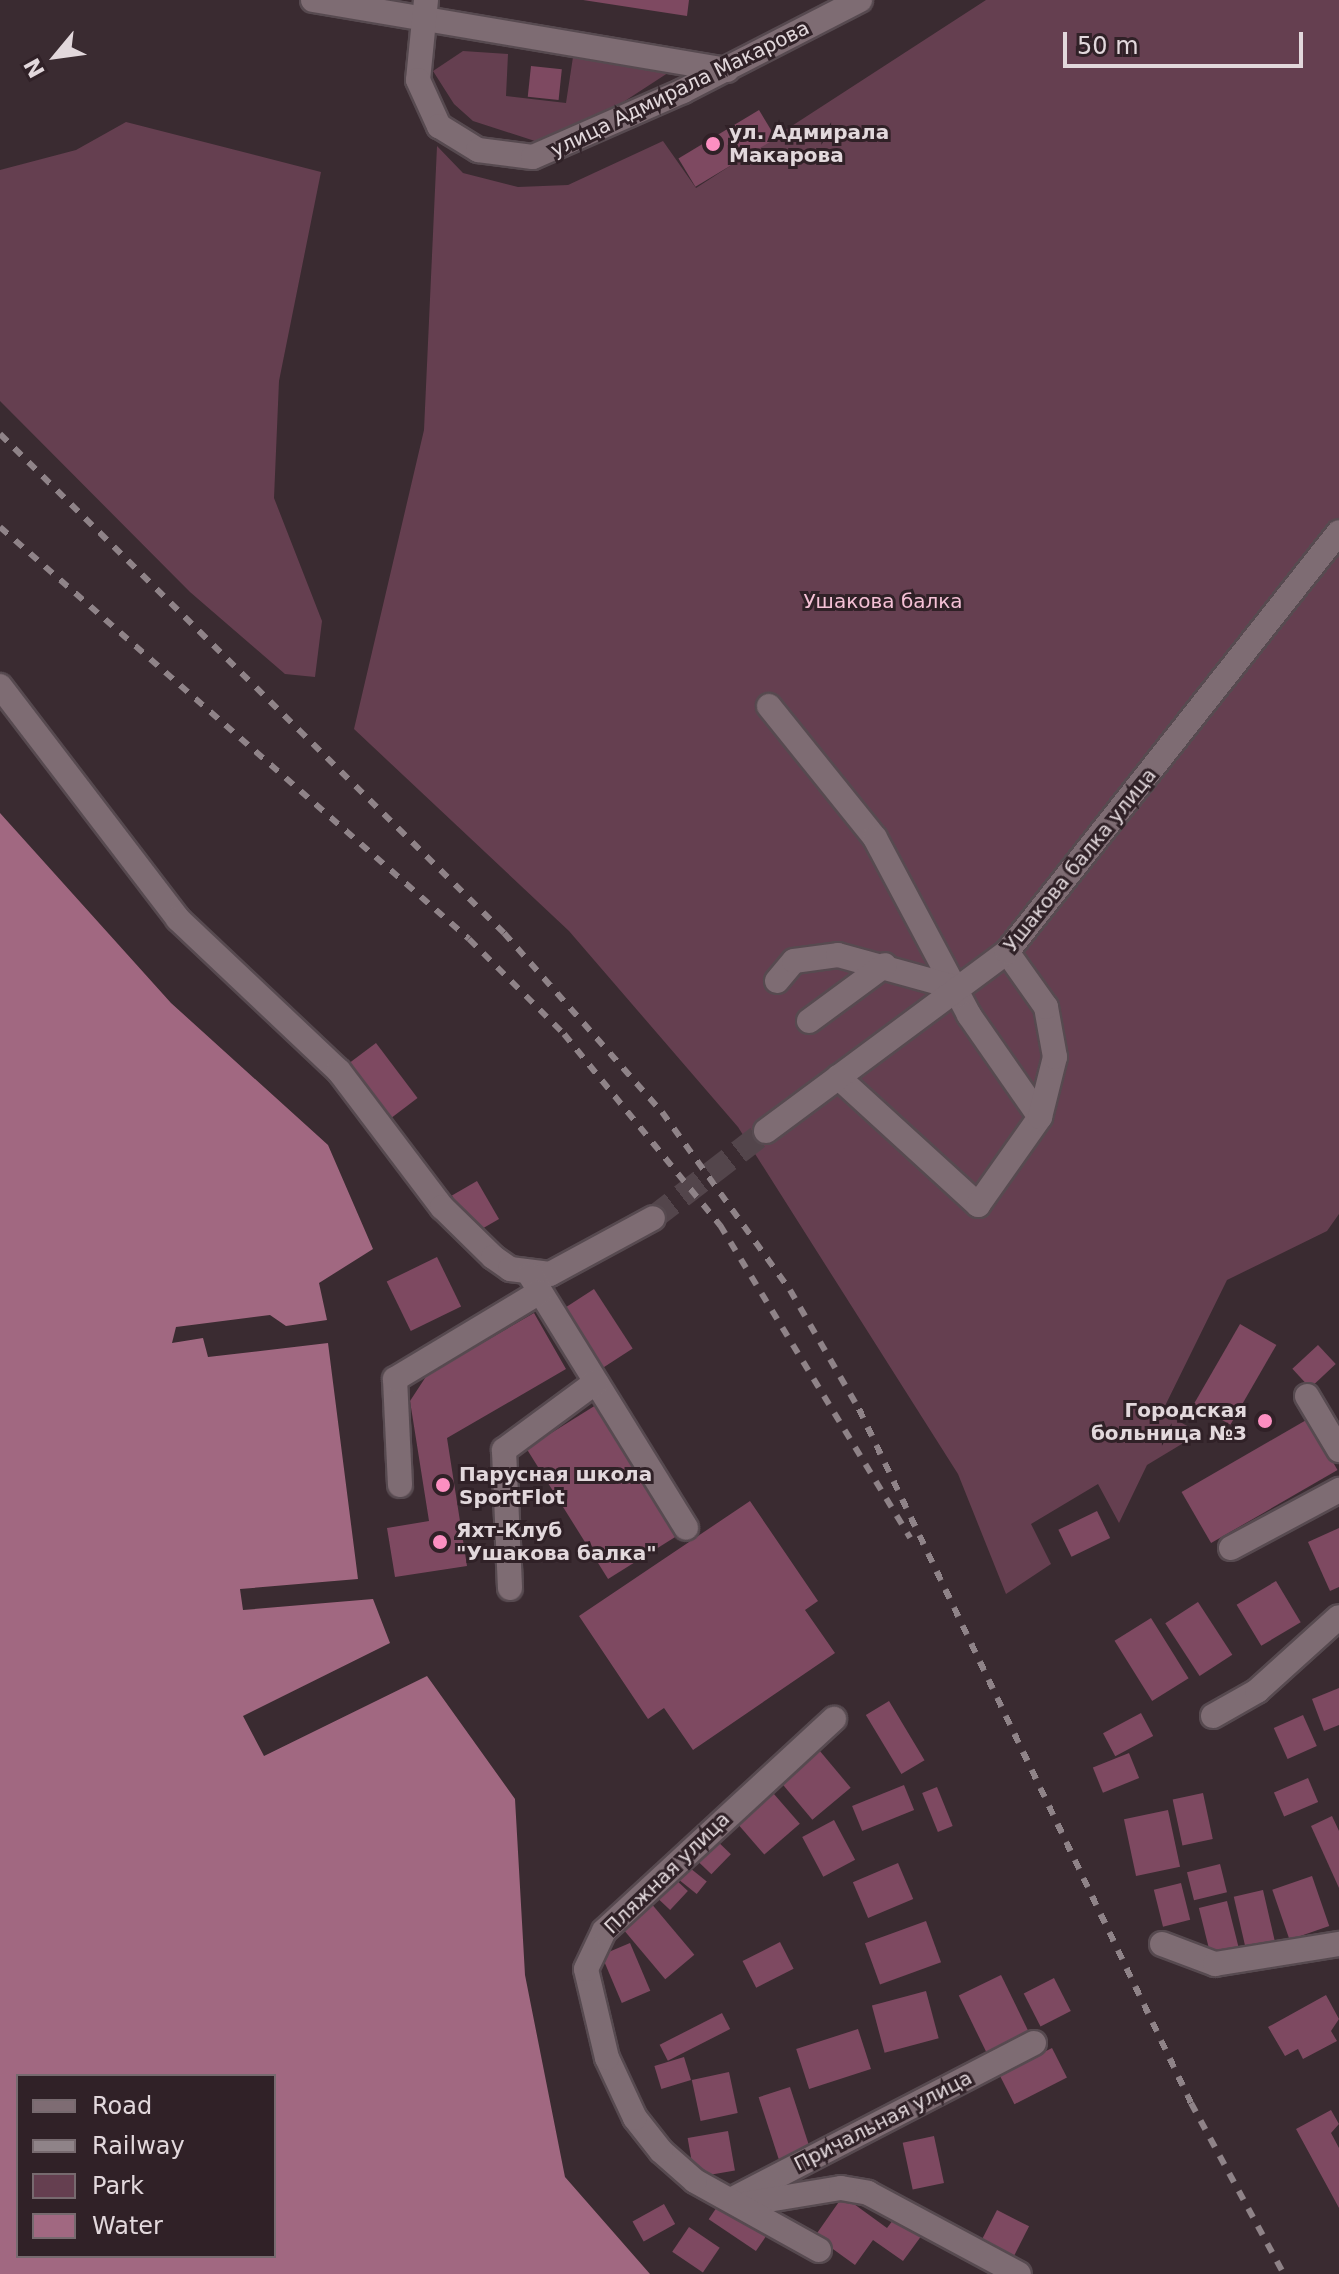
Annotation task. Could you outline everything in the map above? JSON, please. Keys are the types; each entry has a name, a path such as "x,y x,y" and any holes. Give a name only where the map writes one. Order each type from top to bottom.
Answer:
{"street":[{"path":"313,0 424,10 727,70"},
{"name":"улица Адмирала Макарова","path":"424,10 423,99 449,136 478,150 553,153 727,70 860,0"},
{"name":"Ушакова балка улица","path":"766,1131 954,987 1007,952 1339,532"},
{"path":"0,686 178,919 339,1071 442,1207 493,1257 535,1283 686,1528"},
{"path":"769,706 875,838 954,987 1040,1117"},
{"path":"838,1077 978,1205 1040,1117 1055,1057 1046,1007 1007,952"},
{"path":"777,981 794,961 838,955 885,965 954,987"},
{"path":"809,1021 885,965"},
{"path":"400,1485 395,1379 535,1283 653,1218"},
{"path":"510,1588 504,1450 596,1382"},
{"path":"1307,1396 1339,1450"},
{"path":"1231,1548 1339,1490"},
{"path":"1213,1716 1257,1691 1339,1617"},
{"name":"Пляжная улица","path":"819,2250 738,2202 695,2181 635,2118 607,2058 586,1969 604,1931 834,1719"},
{"path":"1162,1944 1215,1964 1339,1944"},
{"name":"Причальная улица","path":"738,2202 1034,2043"},
{"name":"Причальная улица","path":"738,2202 841,2188 868,2193 1019,2274"}],"green space":[{"name":"Ушакова балка","path":"986,0 1339,0 1339,1214 1327,1231 1227,1280 1162,1412 1200,1433 1147,1465 1119,1523 1098,1484 1031,1524 1051,1564 1006,1594 958,1474 738,1127 569,931 354,729 424,430 437,146 463,173 518,187 568,185 663,141 696,188"},
{"path":"463,51 508,54 506,96 566,103 573,57 674,69 568,138 538,142 473,121 454,104 433,71"},
{"path":"126,122 321,172 279,381 274,498 322,621 315,677 285,674 190,592 0,401 0,170 76,150"}],"water":[{"path":"0,813 171,1003 328,1145 373,1249 319,1283 327,1320 286,1326 270,1315 176,1327 172,1343 203,1338 208,1357 328,1343 358,1579 240,1589 243,1610 373,1599 390,1643 243,1716 264,1756 427,1676 515,1799 525,1975 565,2177 650,2274 0,2274"}],"building":[{"path":"583,0 689,0 687,16"},
{"path":"531,66 562,69 559,100 528,97"},
{"path":"759,110 776,138 695,187 678,158"},
{"path":"376,1043 418,1098 391,1118 350,1063"},
{"path":"477,1181 499,1219 474,1234 452,1196"},
{"path":"437,1257 461,1306 411,1331 387,1282"},
{"path":"594,1289 633,1349 599,1370 560,1311"},
{"path":"534,1313 566,1369 447,1438 467,1566 395,1577 387,1528 429,1521 410,1401 427,1375"},
{"path":"1240,1324 1276,1345 1230,1425 1194,1404"},
{"path":"1318,1345 1336,1364 1310,1388 1292,1369"},
{"path":"596,1405 678,1536 608,1579 526,1448"},
{"path":"1308,1419 1338,1470 1211,1543 1182,1492"},
{"path":"750,1501 818,1601 805,1610 835,1653 693,1750 664,1708 648,1719 579,1616"},
{"path":"1097,1511 1110,1538 1072,1557 1058,1530"},
{"path":"1339,1528 1339,1587 1330,1591 1308,1542"},
{"path":"1276,1581 1301,1622 1261,1646 1237,1605"},
{"path":"1198,1602 1232,1655 1200,1676 1165,1623"},
{"path":"1151,1618 1189,1678 1152,1701 1115,1641"},
{"path":"1339,1688 1339,1725 1324,1731 1312,1699"},
{"path":"889,1701 925,1760 901,1774 866,1715"},
{"path":"1141,1713 1153,1736 1115,1756 1103,1733"},
{"path":"1303,1715 1317,1746 1288,1759 1274,1728"},
{"path":"814,1744 851,1788 812,1820 776,1776"},
{"path":"1129,1753 1139,1778 1103,1793 1093,1768"},
{"path":"1308,1778 1318,1802 1284,1816 1274,1792"},
{"path":"904,1785 914,1810 862,1831 852,1806"},
{"path":"767,1786 800,1824 764,1855 732,1817"},
{"path":"937,1787 953,1826 938,1832 922,1793"},
{"path":"1203,1793 1213,1839 1182,1845 1173,1799"},
{"path":"1168,1810 1180,1867 1136,1876 1124,1819"},
{"path":"1332,1816 1339,1831 1339,1888 1311,1826"},
{"path":"834,1820 855,1860 823,1877 802,1837"},
{"path":"710,1834 731,1854 711,1874 691,1854"},
{"path":"898,1863 913,1899 868,1918 853,1882"},
{"path":"685,1864 707,1882 697,1894 675,1876"},
{"path":"1220,1864 1227,1892 1194,1900 1187,1872"},
{"path":"1312,1876 1329,1926 1290,1940 1272,1890"},
{"path":"674,1878 688,1891 670,1910 656,1897"},
{"path":"1181,1883 1190,1920 1163,1927 1154,1890"},
{"path":"1263,1890 1276,1946 1247,1952 1234,1897"},
{"path":"1227,1901 1239,1950 1211,1957 1199,1908"},
{"path":"650,1902 694,1955 665,1979 621,1926"},
{"path":"926,1921 941,1962 880,1985 865,1943"},
{"path":"780,1942 794,1969 756,1988 743,1961"},
{"path":"630,1943 650,1991 622,2003 601,1955"},
{"path":"1001,1975 1031,2036 989,2057 959,1996"},
{"path":"1054,1978 1071,2011 1041,2026 1024,1993"},
{"path":"926,1991 939,2038 885,2053 872,2005"},
{"path":"1326,1995 1339,2019 1331,2031 1337,2041 1303,2059 1298,2049 1285,2056 1268,2027"},
{"path":"722,2013 730,2029 668,2061 660,2045"},
{"path":"858,2029 871,2069 809,2089 796,2049"},
{"path":"1052,2048 1067,2077 1014,2104 999,2075"},
{"path":"684,2057 691,2080 661,2089 654,2066"},
{"path":"729,2072 738,2113 701,2121 692,2080"},
{"path":"790,2087 810,2150 779,2160 759,2097"},
{"path":"1331,2110 1339,2124 1331,2133 1339,2148 1339,2208 1296,2129"},
{"path":"728,2131 735,2170 695,2178 688,2138"},
{"path":"934,2136 944,2183 913,2190 903,2143"},
{"path":"843,2196 887,2228 896,2216 922,2235 903,2261 873,2240 855,2265 815,2236"},
{"path":"721,2201 768,2233 756,2251 709,2219"},
{"path":"664,2204 675,2224 644,2242 633,2221"},
{"path":"997,2210 1029,2226 1013,2258 981,2242"},
{"path":"689,2227 720,2248 703,2273 672,2252"}],"tunnel":[{"path":"653,1218 766,1131"}],"railway":[{"path":"0,434 504,933 662,1112 790,1290 859,1409 1191,2103 1284,2274"},
{"path":"0,527 469,939 564,1034 720,1225 910,1538"}],"place":[{"name":"ул. Адмирала Макарова","path":"713,144"},
{"name":"Городская больница №3","path":"1265,1421"},
{"name":"Парусная школа SportFlot","path":"443,1485"},
{"name":"Яхт-Клуб \"Ушакова балка\"","path":"440,1542"}]}
